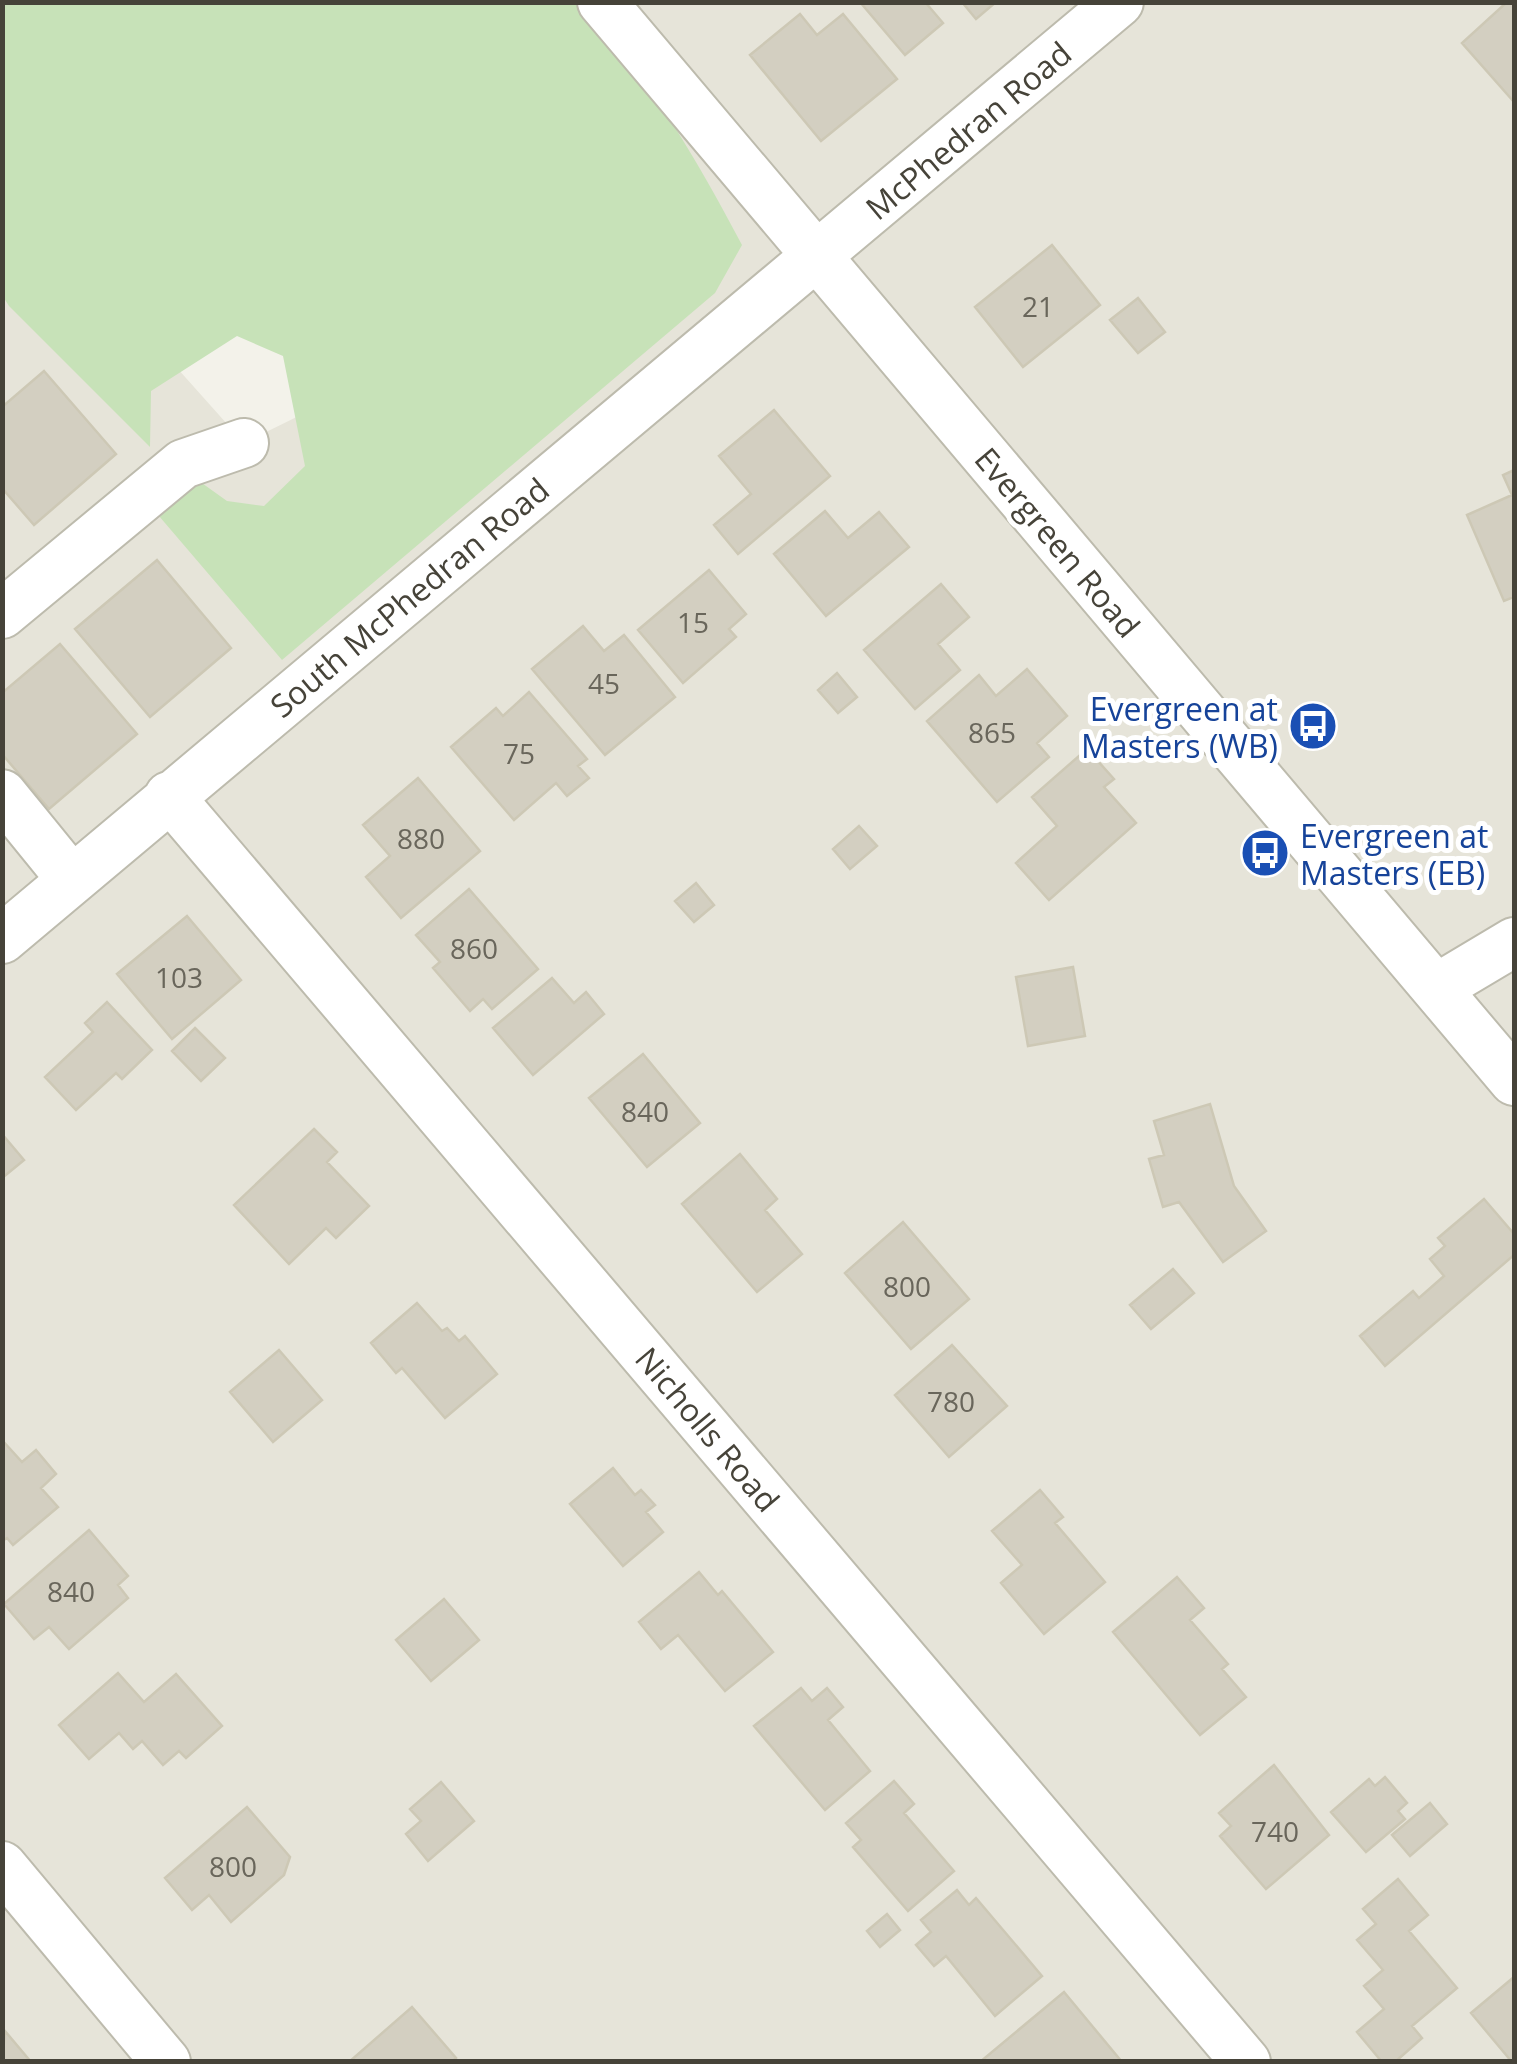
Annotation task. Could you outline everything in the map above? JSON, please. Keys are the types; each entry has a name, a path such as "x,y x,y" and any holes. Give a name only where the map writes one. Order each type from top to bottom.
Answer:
{"street":[{"name":"Evergreen Road","path":"602,2 1514,1081"},
{"name":"McPhedran Road","path":"817,258 1119,2"},
{"name":"South McPhedran Road","path":"2,939 817,258"},
{"path":"2,614 183,464 244,444"},
{"path":"2,794 72,880"},
{"name":"Nicholls Road","path":"169,796 1246,2062"},
{"path":"1437,988 1514,942"},
{"path":"2,1866 166,2062"}],"shaded area":[{"path":"530,3 1514,3 1514,2061 3,2061 3,173 244,443 670,233"}],"green space":[{"path":"2,3 584,3 670,119 742,245 715,293 282,660 153,509 192,476 227,501 264,506 305,466 283,356 237,336 151,391 150,447 9,306 2,295"}],"building":[{"path":"860,2 925,2 943,23 905,55"},
{"path":"962,2 996,2 976,19"},
{"path":"1507,2 1514,2 1514,102 1462,43"},
{"path":"800,14 817,35 843,14 897,79 821,141 750,55"},
{"path":"1052,245 1100,305 1023,367 975,307"},
{"path":"1138,298 1165,332 1138,353 1110,320"},
{"path":"44,371 116,454 34,525 2,488 2,407"},
{"path":"774,410 830,476 738,554 714,525 751,494 719,456"},
{"path":"1514,470 1514,597 1504,601 1467,515 1512,495 1503,475"},
{"path":"825,511 848,538 879,512 909,547 826,616 774,554"},
{"path":"157,560 231,648 150,717 75,629"},
{"path":"709,570 746,614 729,629 736,637 683,683 638,630"},
{"path":"941,584 969,617 938,644 960,670 915,709 864,650"},
{"path":"583,626 604,651 624,635 675,697 605,755 532,669"},
{"path":"60,644 137,734 49,809 2,754 2,693"},
{"path":"1027,669 1067,716 1037,743 1049,757 997,802 927,721 979,675 996,696"},
{"path":"837,673 857,697 838,713 818,690"},
{"path":"529,692 587,759 578,766 589,778 567,796 556,783 514,820 451,747 496,708 503,716"},
{"path":"1087,749 1114,779 1104,787 1136,823 1049,900 1016,863 1057,826 1032,797"},
{"path":"418,778 480,851 401,918 366,877 390,856 363,825"},
{"path":"859,826 877,846 850,869 833,849"},
{"path":"696,883 714,905 694,922 675,901"},
{"path":"469,889 538,969 492,1009 483,999 470,1011 433,968 440,962 416,935"},
{"path":"187,916 241,980 172,1039 117,974"},
{"path":"1073,967 1085,1036 1028,1046 1016,977"},
{"path":"552,978 574,1003 586,992 604,1014 533,1075 493,1028"},
{"path":"107,1002 152,1050 122,1079 116,1073 76,1110 45,1077 93,1032 85,1023"},
{"path":"195,1028 225,1058 201,1081 172,1051"},
{"path":"643,1054 700,1123 647,1167 589,1098"},
{"path":"1210,1104 1234,1186 1266,1231 1223,1262 1179,1202 1163,1207 1149,1159 1164,1155 1154,1121"},
{"path":"314,1129 337,1152 327,1162 369,1206 336,1238 326,1228 289,1264 234,1205"},
{"path":"2,1134 24,1160 2,1178"},
{"path":"740,1154 777,1199 765,1210 802,1254 757,1292 682,1204"},
{"path":"1484,1199 1514,1234 1514,1255 1385,1366 1360,1336 1413,1291 1419,1298 1444,1276 1430,1259 1445,1246 1438,1238"},
{"path":"903,1222 969,1299 911,1349 845,1273"},
{"path":"1173,1269 1194,1293 1151,1329 1130,1305"},
{"path":"417,1303 442,1331 447,1328 459,1341 465,1336 497,1374 445,1418 402,1368 396,1373 371,1343"},
{"path":"952,1345 1007,1406 949,1457 895,1395"},
{"path":"279,1350 322,1400 273,1442 230,1392"},
{"path":"2,1440 22,1462 36,1450 56,1474 41,1488 58,1507 13,1545 7,1538 2,1541"},
{"path":"613,1468 635,1495 641,1490 655,1505 646,1512 663,1532 623,1566 570,1504"},
{"path":"1040,1490 1063,1517 1055,1523 1105,1582 1044,1634 1001,1583 1022,1565 992,1531"},
{"path":"89,1530 128,1576 118,1585 128,1598 69,1649 49,1627 34,1639 4,1604"},
{"path":"699,1572 718,1595 722,1591 773,1652 725,1691 678,1635 661,1649 639,1622"},
{"path":"1177,1577 1204,1608 1190,1620 1228,1664 1222,1669 1246,1697 1200,1735 1113,1632"},
{"path":"444,1599 479,1640 431,1681 396,1640"},
{"path":"118,1673 144,1702 176,1674 222,1726 186,1758 179,1751 163,1765 142,1741 133,1749 119,1733 89,1759 59,1725"},
{"path":"801,1688 812,1701 827,1688 843,1707 828,1720 870,1771 825,1810 754,1726"},
{"path":"1274,1765 1329,1835 1266,1889 1220,1836 1231,1826 1219,1813"},
{"path":"1385,1777 1407,1803 1398,1811 1405,1819 1366,1852 1331,1812 1369,1779 1375,1786"},
{"path":"894,1781 914,1804 904,1813 954,1871 908,1911 853,1847 861,1840 846,1823"},
{"path":"441,1782 474,1821 428,1861 406,1834 421,1821 410,1809"},
{"path":"1430,1803 1447,1824 1410,1856 1392,1835"},
{"path":"247,1807 290,1857 284,1875 231,1922 209,1895 192,1910 165,1878"},
{"path":"1398,1879 1428,1915 1409,1931 1457,1988 1412,2026 1422,2038 1395,2062 1382,2062 1357,2032 1384,2009 1364,1986 1383,1970 1357,1940 1376,1924 1363,1909"},
{"path":"957,1890 969,1905 976,1898 1042,1976 995,2016 946,1956 934,1966 916,1945 931,1932 921,1920"},
{"path":"887,1914 900,1930 880,1947 867,1931"},
{"path":"1514,1977 1514,2062 1512,2062 1471,2013"},
{"path":"1064,1992 1122,2062 980,2062"},
{"path":"412,2007 456,2058 452,2062 349,2062"},
{"path":"5,2031 31,2062 2,2062"}],"place":[{"name":"Evergreen at Masters (WB)","path":"1313,726"},
{"name":"Evergreen at Masters (EB)","path":"1265,853"}]}
